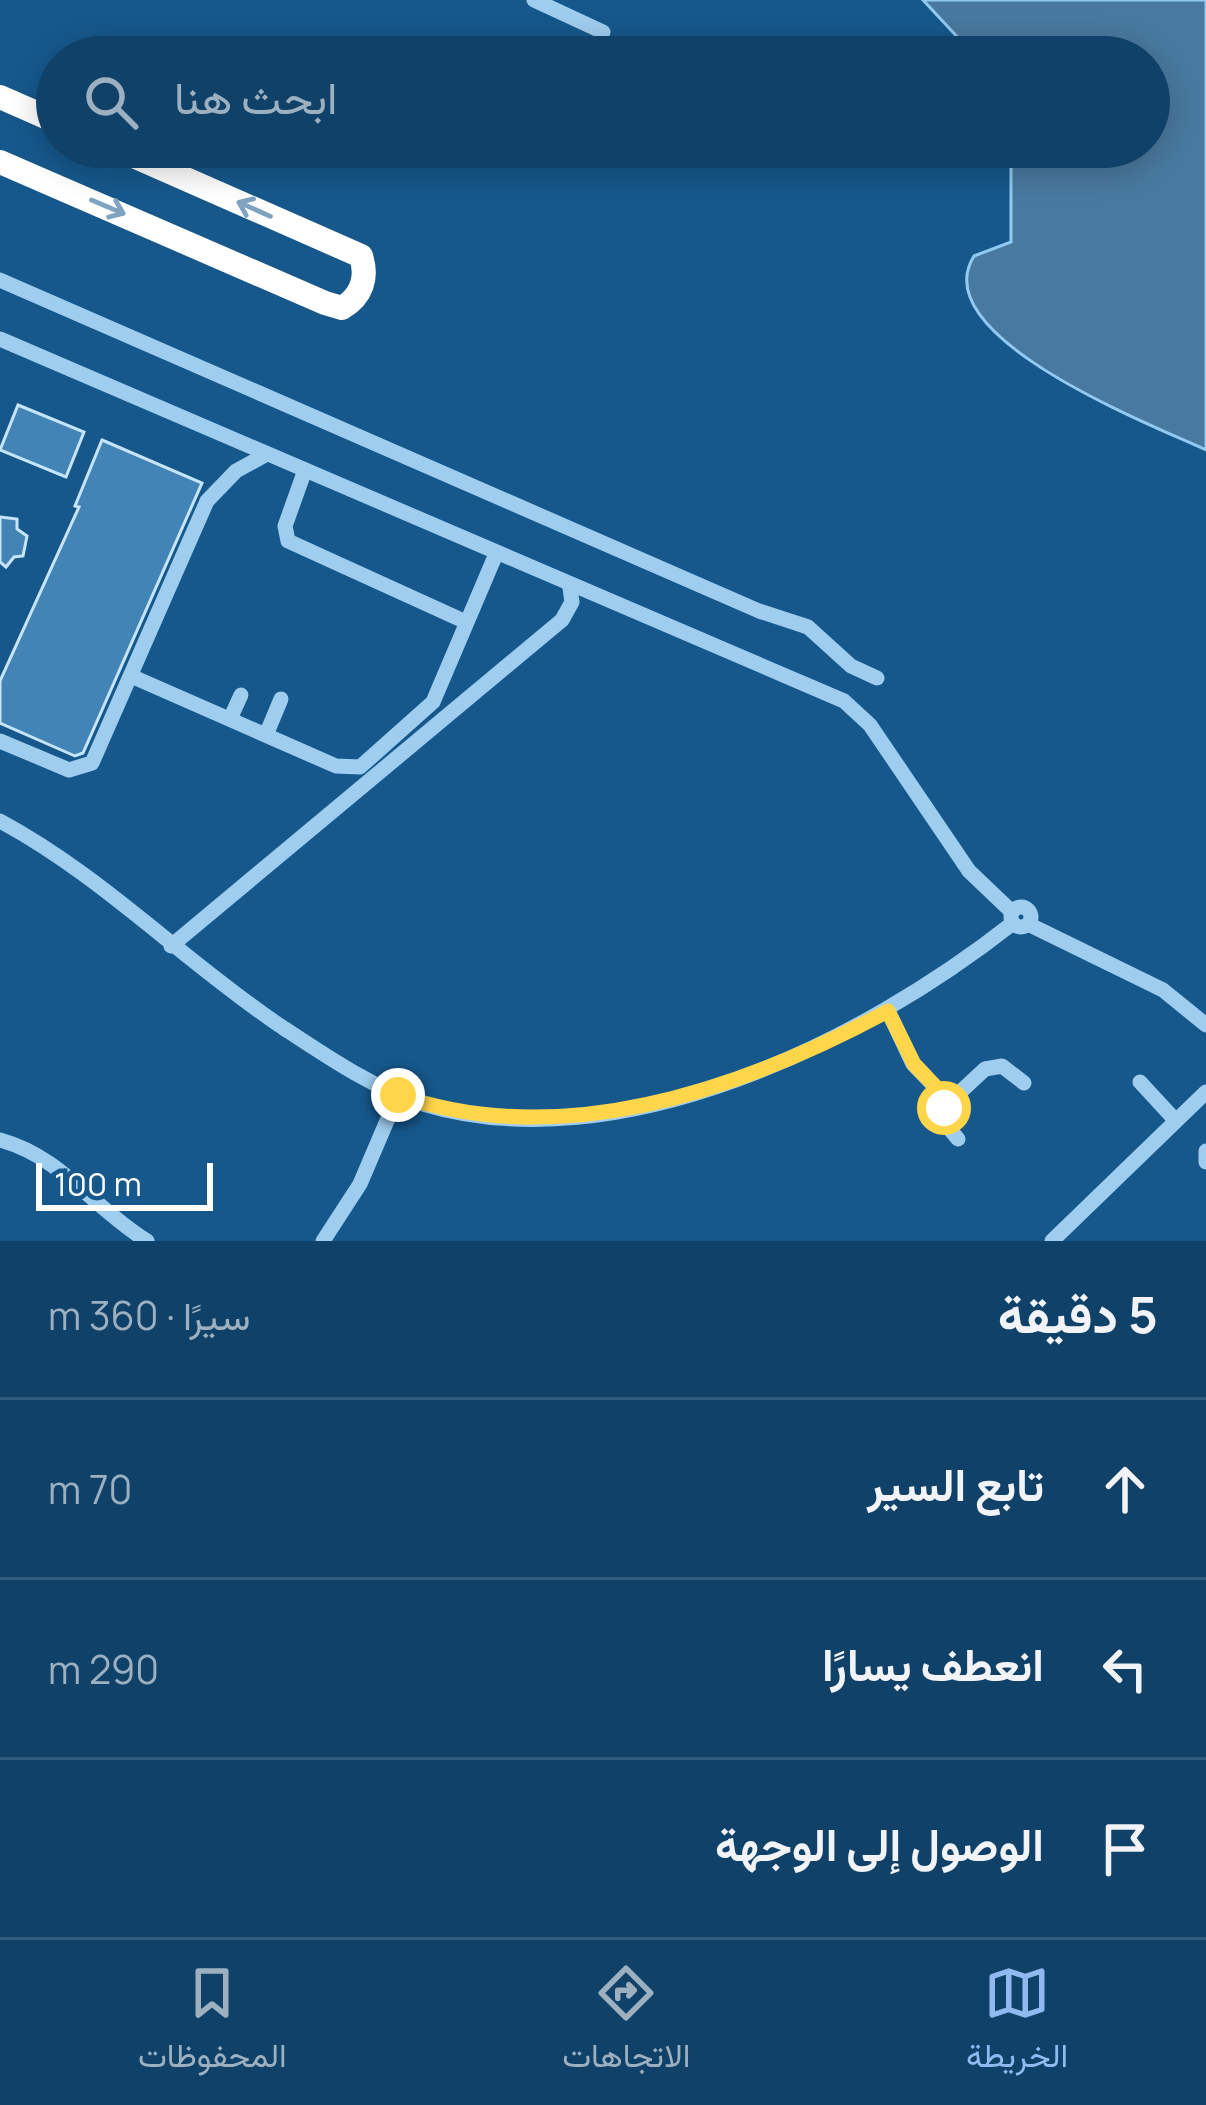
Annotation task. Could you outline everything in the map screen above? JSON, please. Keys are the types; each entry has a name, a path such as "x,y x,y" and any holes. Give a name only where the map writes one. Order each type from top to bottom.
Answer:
{"highway":[{"path":"0,98 36,113"},
{"path":"0,162 342,308 362,287 361,256 161,168"}],"street":[{"path":"534,0 603,32"},
{"path":"0,280 749,607 800,622 851,666 878,678"},
{"path":"0,339 851,705 870,725 956,855 1018,920 1163,990 1206,1025"},
{"path":"0,741 69,770 87,767 207,501 225,479 267,454"},
{"path":"305,470 285,526 292,545 466,622"},
{"path":"130,676 342,768 366,764 433,702 496,554"},
{"path":"171,946 562,620 570,608 571,587"},
{"path":"230,719 241,695"},
{"path":"266,735 281,699"},
{"path":"0,820 60,858 281,1026 398,1095 501,1118 620,1108 760,1071 888,1011 1018,920"},
{"path":"888,1011 914,1064 949,1101"},
{"path":"958,1139 943,1121 949,1101 990,1067 1007,1068 1024,1083"},
{"path":"1140,1082 1176,1120"},
{"path":"1052,1241 1206,1092"},
{"path":"323,1241 360,1184 398,1095"},
{"path":"0,1140 52,1161 92,1204 147,1241"},
{"path":"1206,1151 1206,1162"}],"water":[{"path":"923,0 1206,0 1206,450 1097,399 1012,347 982,317 967,287 974,256 1011,242 1011,168 1170,168 1170,36 956,36"}],"building":[{"path":"18,405 84,432 66,477 0,450"},
{"path":"102,440 202,483 83,753 75,756 0,723 0,681 79,507 75,506"},
{"path":"0,517 17,519 17,529 27,536 23,556 14,557 6,567 0,562"}],"route":[{"path":"398,1095 448,1110 501,1118 605,1110 692,1093 760,1071 888,1011 914,1064 949,1101 944,1108"}]}
